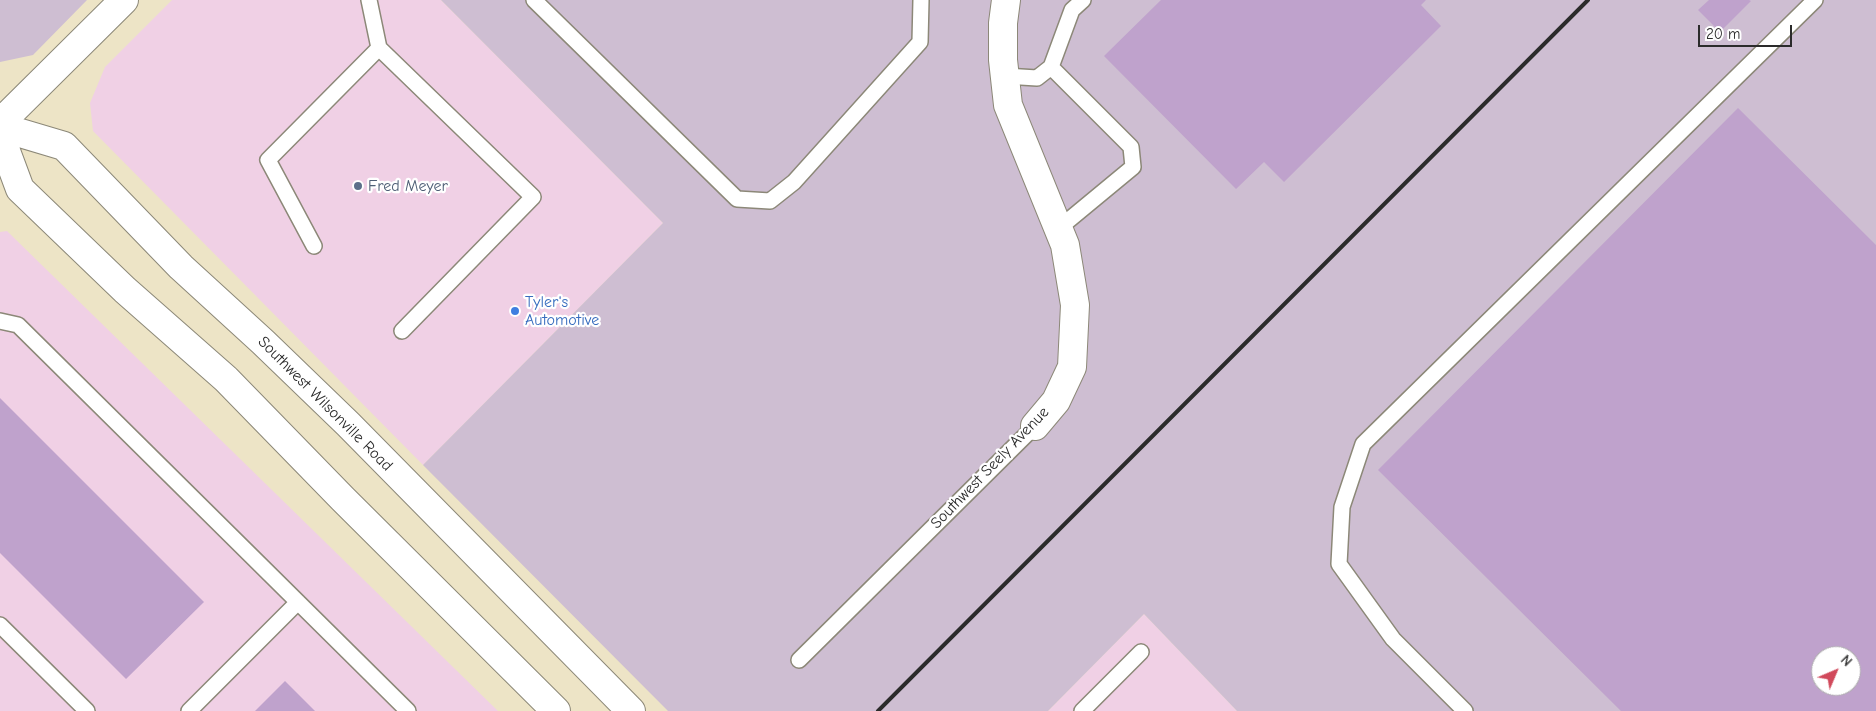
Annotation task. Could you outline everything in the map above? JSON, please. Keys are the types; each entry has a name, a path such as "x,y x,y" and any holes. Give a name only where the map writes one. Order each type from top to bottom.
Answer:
{"main road":[{"path":"0,122 124,0"},
{"name":"Southwest Seely Avenue","path":"1006,0 1003,23 1003,60 1008,105 1065,245 1075,305 1072,367 1056,400 1035,426"},
{"name":"Southwest Wilsonville Road","path":"0,127 64,146 180,266 263,342 348,424 631,711"},
{"path":"0,135 20,189 125,290 226,379 556,711"}],"lane":[{"path":"369,0 379,48 533,197 402,331"},
{"path":"534,0 737,199 770,201 794,182 920,42 921,0"},
{"path":"1005,76 1038,78 1051,67 1072,10 1082,0"},
{"path":"1465,711 1394,639 1339,564 1342,507 1363,444 1815,0"},
{"path":"314,246 268,160 379,48"},
{"path":"1051,67 1131,147 1133,167 1058,229"},
{"path":"0,321 18,325 408,711"},
{"name":"Southwest Seely Avenue","path":"799,660 1035,426"},
{"path":"189,711 298,602"},
{"path":"0,625 87,711"},
{"path":"1082,711 1141,652"}],"shaded area":[{"path":"0,0 87,0 33,55 0,62"},
{"path":"172,0 441,0 663,223 423,465 93,131 90,103 105,67"},
{"path":"441,0 1876,0 1876,711 1237,711 1144,614 1048,711 668,711 423,465 663,223"},
{"path":"7,231 498,711 0,711 0,232"},
{"path":"1144,614 1237,711 1048,711"}],"building":[{"path":"1161,0 1426,0 1421,5 1441,26 1284,182 1264,162 1236,189 1104,56"},
{"path":"1709,0 1751,1 1720,32 1698,10"},
{"path":"1738,108 1876,245 1876,711 1621,711 1378,470"},
{"path":"0,398 204,602 126,679 0,553"},
{"path":"285,681 315,711 255,711"}],"railway":[{"path":"878,711 1588,0"}],"place":[{"name":"Fred Meyer","path":"358,186"},
{"name":"Tyler's Automotive","path":"515,311"}]}
